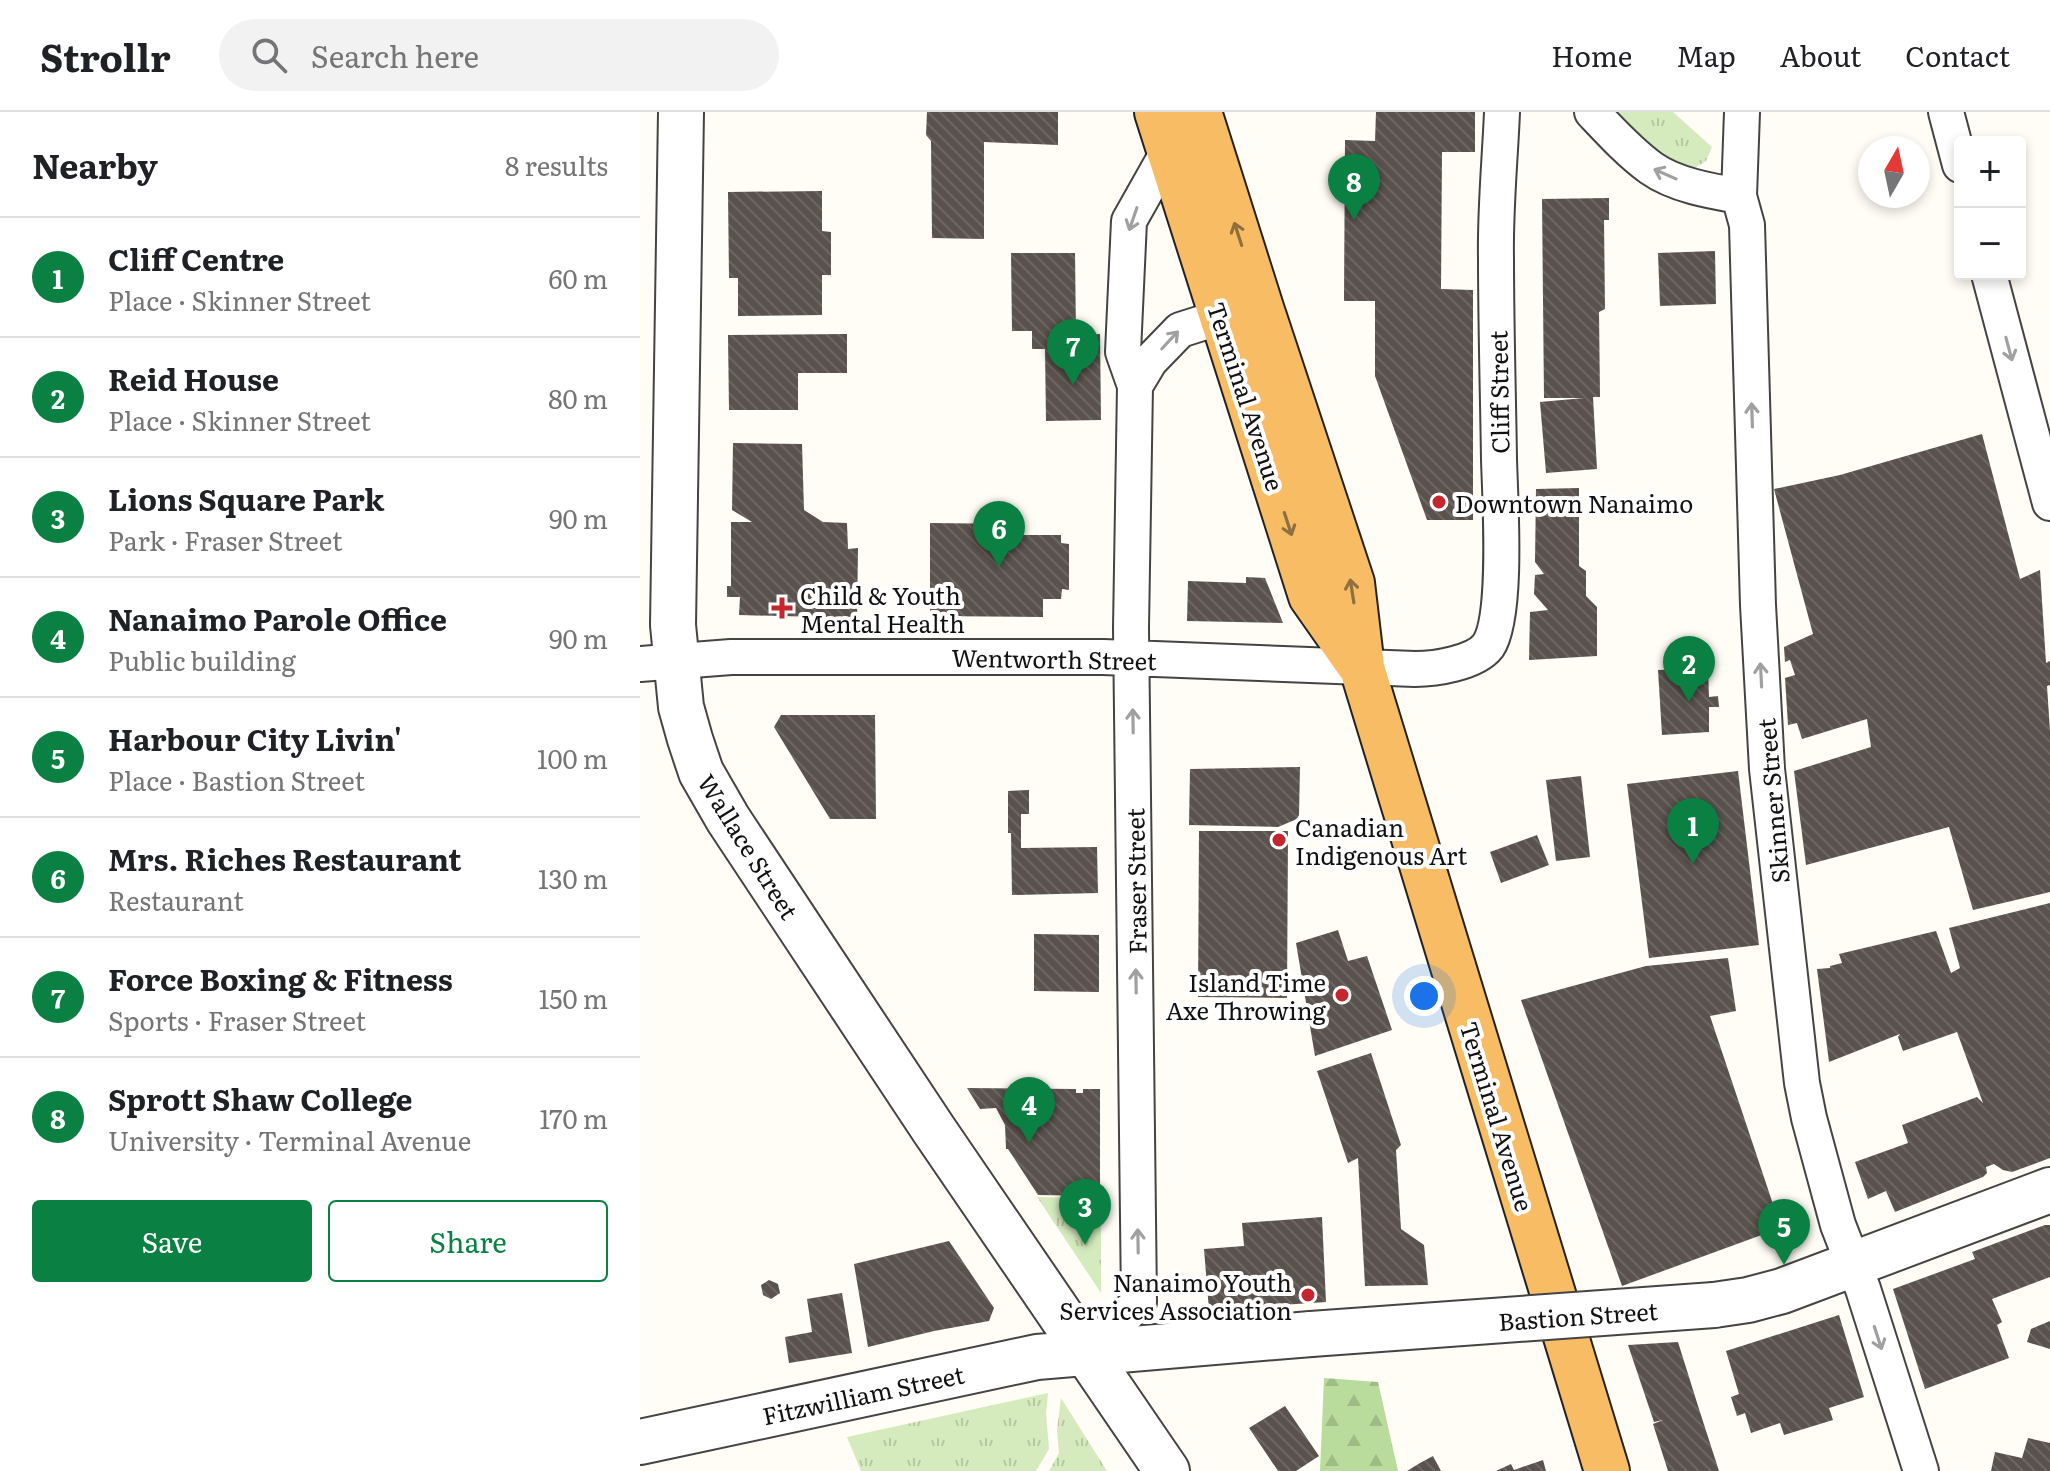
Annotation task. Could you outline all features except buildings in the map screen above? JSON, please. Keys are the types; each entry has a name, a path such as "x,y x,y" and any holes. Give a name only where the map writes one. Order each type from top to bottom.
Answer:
{"highway":[{"name":"Terminal Avenue","path":"1199,112 1352,583 1362,668 1607,1471"},
{"name":"Terminal Avenue","path":"1163,131 1311,596 1362,668"}],"street":[{"name":"Wallace Street","path":"681,112 673,625 658,663 681,707 701,772 714,796 934,1130 1167,1471"},
{"name":"Cliff Street","path":"1467,660 1486,648 1495,631 1499,607 1501,543 1496,254 1502,112"},
{"path":"1592,112 1652,169 1694,187 1739,196"},
{"name":"Skinner Street","path":"1742,112 1739,196 1747,225 1758,605 1767,769 1802,1083 1838,1225 1921,1471"},
{"path":"1946,112 1954,142"},
{"name":"Fraser Street","path":"1087,1353 1139,1302 1131,628 1135,386 1123,352 1129,221 1163,131"},
{"path":"1991,280 2050,503"},
{"path":"1135,386 1150,361 1180,330 1221,317"},
{"name":"Wentworth Street","path":"658,663 731,657 1133,657 1427,669 1467,660"},
{"name":"Bastion Street","path":"1087,1353 1748,1300 1782,1291 2050,1190"},
{"name":"Fitzwilliam Street","path":"640,1442 1037,1357 1087,1353"}],"green space":[{"path":"1611,112 1673,112 1712,147 1706,161 1693,169 1663,159"},
{"path":"1037,1197 1101,1198 1101,1293"},
{"path":"1324,1378 1378,1382 1398,1471 1320,1471"},
{"path":"1048,1393 1049,1449 1036,1471 861,1471 847,1437"},
{"path":"1061,1398 1107,1471 1049,1471 1059,1453 1057,1430"}],"place":[{"name":"Sprott Shaw College","path":"1354,220"},
{"name":"Force Boxing & Fitness","path":"1073,385"},
{"name":"Downtown Nanaimo","path":"1439,502"},
{"name":"Mrs. Riches Restaurant","path":"999,567"},
{"name":"Child & Youth Mental Health","path":"782,608"},
{"name":"Reid House","path":"1689,702"},
{"name":"Canadian Indigenous Art","path":"1279,840"},
{"name":"Cliff Centre","path":"1693,864"},
{"name":"Island Time Axe Throwing","path":"1342,995"},
{"name":"Nanaimo Parole Office","path":"1029,1143"},
{"name":"Lions Square Park","path":"1085,1245"},
{"name":"Harbour City Livin'","path":"1784,1265"},
{"name":"Nanaimo Youth Services Association","path":"1308,1295"}]}
